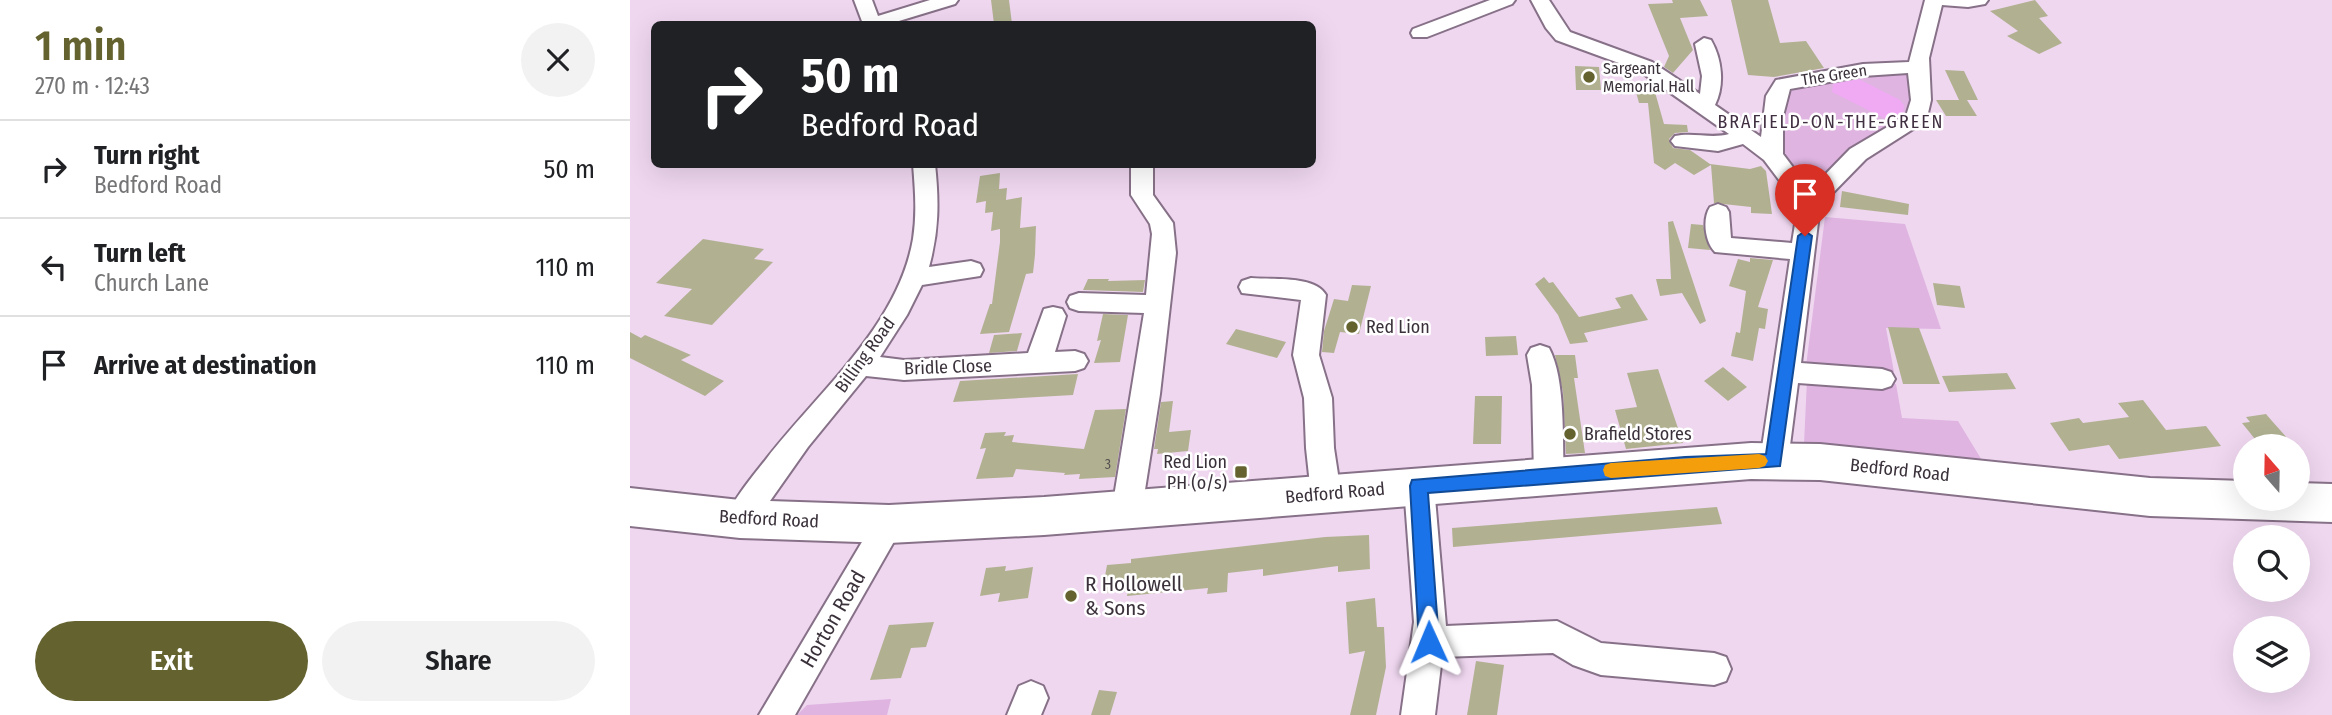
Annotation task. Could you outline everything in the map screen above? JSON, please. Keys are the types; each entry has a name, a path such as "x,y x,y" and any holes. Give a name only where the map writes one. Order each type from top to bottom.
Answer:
{"highway":[{"name":"Bedford Road","path":"630,507 740,519 889,524 1127,509 1685,464 1774,461 1820,462 2150,497 2332,503"}],"street":[{"path":"863,0 871,21"},
{"path":"882,21 949,0"},
{"path":"1420,33 1506,0"},
{"path":"1540,0 1555,28 1563,36 1645,66 1772,155 1809,204"},
{"path":"1774,461 1809,204 1858,154 1914,120 1920,113 1922,96 1917,67 1934,0"},
{"path":"1704,44 1713,91 1704,107"},
{"name":"The Green","path":"1772,155 1776,93 1783,84 1863,70 1917,67"},
{"path":"1682,141 1718,144 1745,137"},
{"name":"Billing Road","path":"740,519 771,474 888,327 921,261 930,194 924,168"},
{"path":"1127,509 1146,394 1164,233 1161,223 1142,195 1142,168"},
{"path":"1790,176 1830,180"},
{"path":"1718,212 1719,242 1723,246 1803,252"},
{"path":"914,277 971,270"},
{"path":"1251,287 1306,291 1314,295 1306,355 1318,398 1320,448 1326,494"},
{"path":"1079,302 1156,304"},
{"path":"1038,363 1053,317"},
{"path":"1540,355 1545,384 1549,475"},
{"name":"Bridle Close","path":"859,365 904,370 1076,361"},
{"path":"1785,372 1882,379"},
{"path":"1419,486 1429,642 1419,715"},
{"name":"Horton Road","path":"776,715 889,524"},
{"path":"1429,642 1557,637 1585,654 1601,659 1714,669"}],"lane":[{"path":"1945,0 1979,0"}],"shaded area":[{"path":"1900,71 1909,74 1915,100 1908,117 1821,174 1805,176 1784,160 1776,148 1789,85"},
{"path":"1859,79 1900,100 1904,105 1903,115 1884,118 1832,92 1833,84"},
{"path":"1825,217 1905,224 1941,329 1886,328 1894,372 1806,366"},
{"path":"1807,380 1896,384 1902,418 1958,421 1983,462 1804,444"},
{"path":"891,699 887,715 797,715 807,705"}],"building":[{"path":"991,0 1009,0 1012,21 994,21"},
{"path":"1672,0 1700,0 1708,16 1680,18 1693,50 1673,73 1664,67 1669,56 1648,4 1673,3"},
{"path":"1731,0 1768,0 1780,43 1806,41 1824,68 1774,77 1748,75"},
{"path":"2035,0 2048,16 2039,18 2062,43 2039,54 2007,36 2018,31 1990,11"},
{"name":"Sargeant Memorial Hall","path":"1575,66 1599,67 1601,90 1576,90"},
{"path":"1945,70 1964,71 1978,100 1967,100 1977,116 1946,116 1936,100 1959,100"},
{"path":"1634,85 1653,85 1664,124 1687,125 1688,132 1675,133 1669,139 1673,148 1690,150 1710,164 1750,169 1761,166 1766,171 1772,214 1751,213 1751,207 1714,203 1711,165 1694,175 1675,163 1665,170 1654,163 1648,103 1639,103"},
{"path":"1000,173 999,189 1007,188 1006,200 1022,197 1020,228 1036,226 1033,273 1026,274 1009,332 980,334 992,304 1000,229 991,231 993,212 985,213 986,201 976,203 980,176"},
{"path":"1842,191 1909,204 1908,215 1840,207"},
{"path":"1673,221 1706,321 1700,324 1682,293 1660,296 1656,279 1671,279 1668,222"},
{"path":"1691,224 1703,225 1710,250 1688,248"},
{"path":"703,239 764,249 754,259 773,262 712,325 664,316 692,289 656,283"},
{"path":"1750,258 1773,260 1758,307 1768,309 1765,329 1759,328 1753,361 1731,356 1736,332 1740,333 1746,291 1729,286 1738,259 1750,262"},
{"path":"1544,277 1549,283 1553,282 1579,317 1621,308 1615,298 1632,294 1648,320 1584,333 1588,342 1570,344 1558,315 1535,284"},
{"path":"1088,279 1145,280 1143,292 1083,290"},
{"path":"1933,283 1960,286 1965,308 1937,305"},
{"path":"1352,285 1371,286 1359,334 1340,332 1334,353 1322,352 1324,331 1334,299 1348,301"},
{"path":"1103,314 1128,315 1120,362 1094,363 1101,340 1097,341"},
{"path":"1888,327 1919,328 1940,384 1903,384"},
{"path":"1236,329 1286,342 1277,358 1226,344"},
{"path":"630,332 641,338 645,335 691,355 681,360 724,381 705,396 630,358"},
{"path":"1022,333 1017,351 989,353 994,335"},
{"path":"1516,336 1518,355 1486,356 1485,337"},
{"path":"1555,355 1575,355 1578,378 1574,378 1585,453 1566,454 1563,392"},
{"path":"1723,367 1747,387 1728,401 1704,381"},
{"path":"1658,369 1683,443 1626,449 1615,410 1637,407 1627,373"},
{"path":"2007,373 2016,389 1949,392 1942,376"},
{"path":"1078,374 1073,395 953,402 960,381"},
{"path":"1475,396 1502,396 1501,444 1473,444"},
{"path":"2143,400 2166,430 2206,426 2221,446 2119,459 2109,445 2069,451 2050,423 2079,418 2083,423 2129,417 2118,403"},
{"path":"1173,401 1169,432 1191,430 1188,451 1157,454 1158,449 1154,449 1161,402"},
{"path":"1126,409 1115,477 1079,479 1080,474 1064,475 1065,473 1016,469 1013,477 976,479 986,448 980,449 985,433 1006,432 1004,436 1014,435 1012,442 1084,449 1095,410"},
{"path":"2266,414 2284,434 2251,434 2242,423 2250,422 2246,417"},
{"path":"1717,507 1722,524 1453,547 1452,528"},
{"path":"1369,535 1370,569 1338,572 1338,566 1263,576 1263,569 1228,573 1227,592 1207,594 1208,588 1127,596 1128,591 1102,593 1107,565 1131,563 1131,559 1325,537"},
{"path":"1006,566 1005,571 1033,567 1028,598 998,602 1000,593 980,596 986,568"},
{"path":"1375,598 1377,627 1384,627 1386,667 1376,715 1350,715 1365,651 1349,654 1346,602"},
{"path":"934,622 926,647 911,648 901,678 870,680 889,625"},
{"path":"1476,661 1504,665 1497,715 1467,715"},
{"path":"1099,690 1117,692 1110,715 1091,715"}],"slow traffic":[{"path":"1611,470 1759,461"}],"place":[{"name":"Sargeant Memorial Hall","path":"1589,77"},
{"name":"Red Lion","path":"1352,327"},
{"name":"Brafield Stores","path":"1570,434"},
{"name":"Red Lion PH (o/s)","path":"1241,472"},
{"name":"R Hollowell & Sons","path":"1071,596"}],"district":[{"name":"BRAFIELD-ON-THE-GREEN","path":"1831,122"}],"route":[{"path":"1429,642 1430,622 1419,486 1685,464 1774,461 1805,236"}]}
